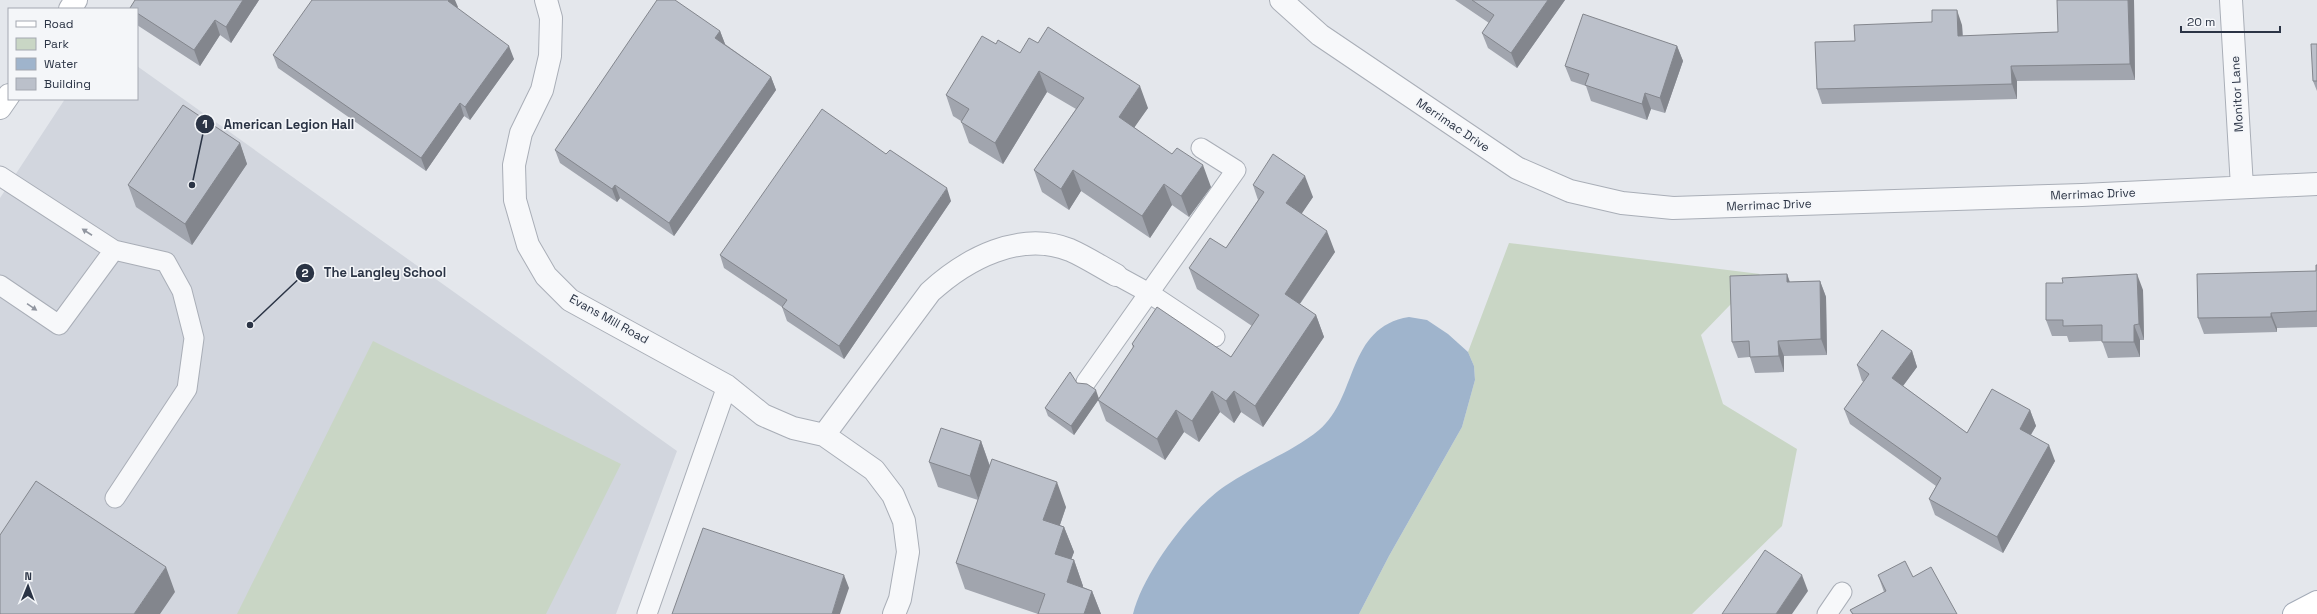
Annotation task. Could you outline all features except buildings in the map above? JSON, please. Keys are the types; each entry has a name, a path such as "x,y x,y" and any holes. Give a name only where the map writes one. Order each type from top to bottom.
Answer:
{"street":[{"name":"Evans Mill Road","path":"546,0 551,18 550,56 542,90 522,133 514,165 515,200 528,246 546,276 570,300 727,386 763,415 793,428 824,435 874,470 893,495 904,521 908,552 900,599 894,614"},
{"name":"Merrimac Drive","path":"1281,0 1320,35 1517,168 1570,191 1622,203 1673,208 2074,195 2317,184"},
{"name":"Monitor Lane","path":"2231,0 2242,187"},
{"path":"0,108 8,96"},
{"path":"824,435 930,292 948,275 978,258 1012,246 1039,244 1069,250 1116,275"},
{"path":"2294,614 2317,602"}],"lane":[{"path":"1086,382 1236,170 1201,148"},
{"path":"0,176 114,250 166,262 182,291 194,338 186,389 115,498"},
{"path":"0,285 59,325 114,250"},
{"path":"1116,275 1149,293 1215,337"},
{"path":"647,614 727,386"},
{"path":"1827,614 1842,592"}],"shaded area":[{"path":"138,67 677,451 616,614 0,614 0,198 64,100 138,100"}],"green space":[{"path":"1509,243 1760,274 1701,335 1723,404 1797,449 1782,526 1692,614 1359,614 1389,556 1462,427 1475,380 1474,366 1468,352"},
{"path":"373,341 621,464 546,614 237,614"}],"water":[{"path":"1409,317 1427,320 1448,334 1468,352 1474,366 1475,380 1462,427 1389,556 1359,614 1133,614 1138,598 1158,562 1170,543 1198,510 1225,486 1297,446 1319,430 1331,416 1341,400 1363,349 1374,334 1389,323"}],"place":[{"name":"American Legion Hall","path":"192,185"},
{"name":"The Langley School","path":"250,325"}]}
